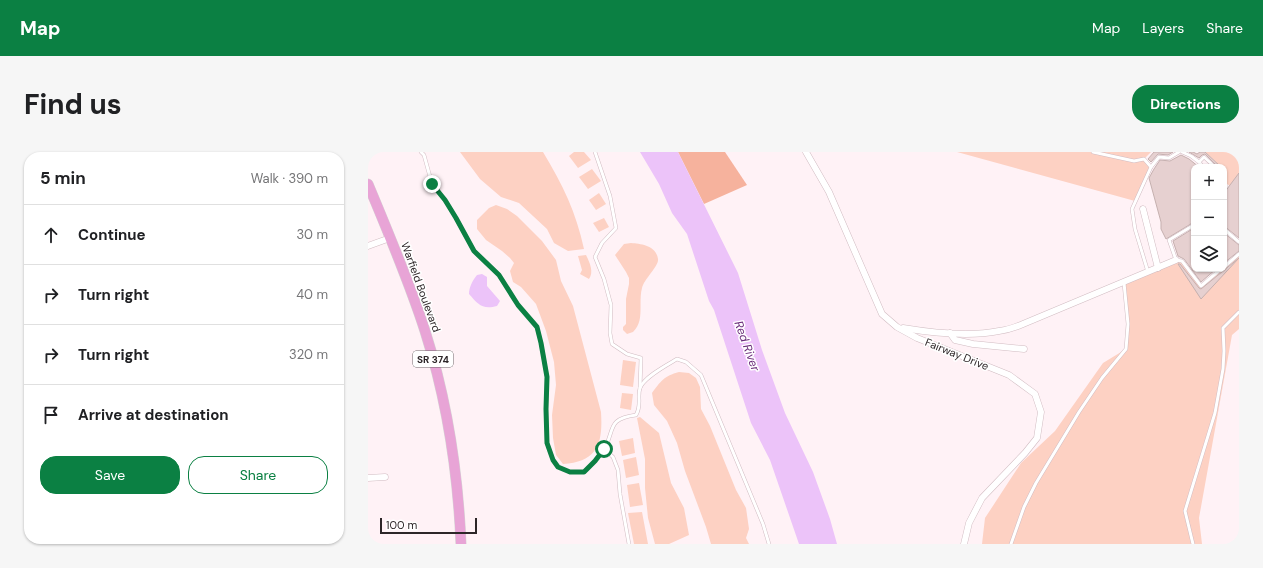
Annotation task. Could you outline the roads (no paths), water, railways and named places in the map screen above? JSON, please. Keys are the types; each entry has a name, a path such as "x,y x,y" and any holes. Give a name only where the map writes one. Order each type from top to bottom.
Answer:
{"main road":[{"name":"Warfield Boulevard","path":"368,184 425,331 436,371 452,450 457,486 461,544"}],"street":[{"name":"Fairway Drive","path":"806,152 829,192 882,314 897,327 924,341 1009,375 1035,394 1041,412 1037,438 1026,453 982,498 969,523 964,544"},
{"path":"1143,209 1158,268"},
{"path":"368,246 390,238"},
{"path":"897,327 972,334 1000,331 1024,324 1176,260"},
{"path":"950,333 955,340 973,344 1024,349"},
{"path":"368,478 385,477"}],"lane":[{"path":"421,152 424,155 432,184 445,200 474,251 499,275 518,305 537,327 547,377 547,443 553,460 558,467 570,472 584,472 604,449 616,421 624,417 636,415 638,411 640,388 641,358 628,354 612,344 610,333 611,305 604,279 594,256 602,242 616,228 610,196 595,152"},
{"path":"1093,152 1134,161 1144,159 1152,167"},
{"path":"1148,272 1135,229 1132,209 1152,167 1159,157 1169,158 1180,152 1191,156 1199,162 1204,157 1212,164"},
{"path":"1191,227 1169,240 1176,260 1182,261 1201,286 1217,272"},
{"path":"1227,232 1239,242"},
{"path":"1227,264 1239,254"},
{"path":"1011,544 1024,507 1036,483 1079,412 1102,378 1126,349 1128,324 1124,283"},
{"path":"1193,544 1185,511 1215,412 1223,369 1223,328 1239,312"},
{"path":"640,388 653,374 677,359 686,362 701,375 763,524 769,544"},
{"path":"604,449 613,457 618,470 620,494 629,544"}],"water":[{"name":"Red River","path":"640,152 678,152 738,273 762,350 785,413 813,472 830,519 837,544 799,544 770,460 751,423 687,234 672,213 659,184"},
{"path":"482,274 487,277 487,286 500,301 497,306 484,307 475,301 469,294 470,286 474,279 477,275"}]}
